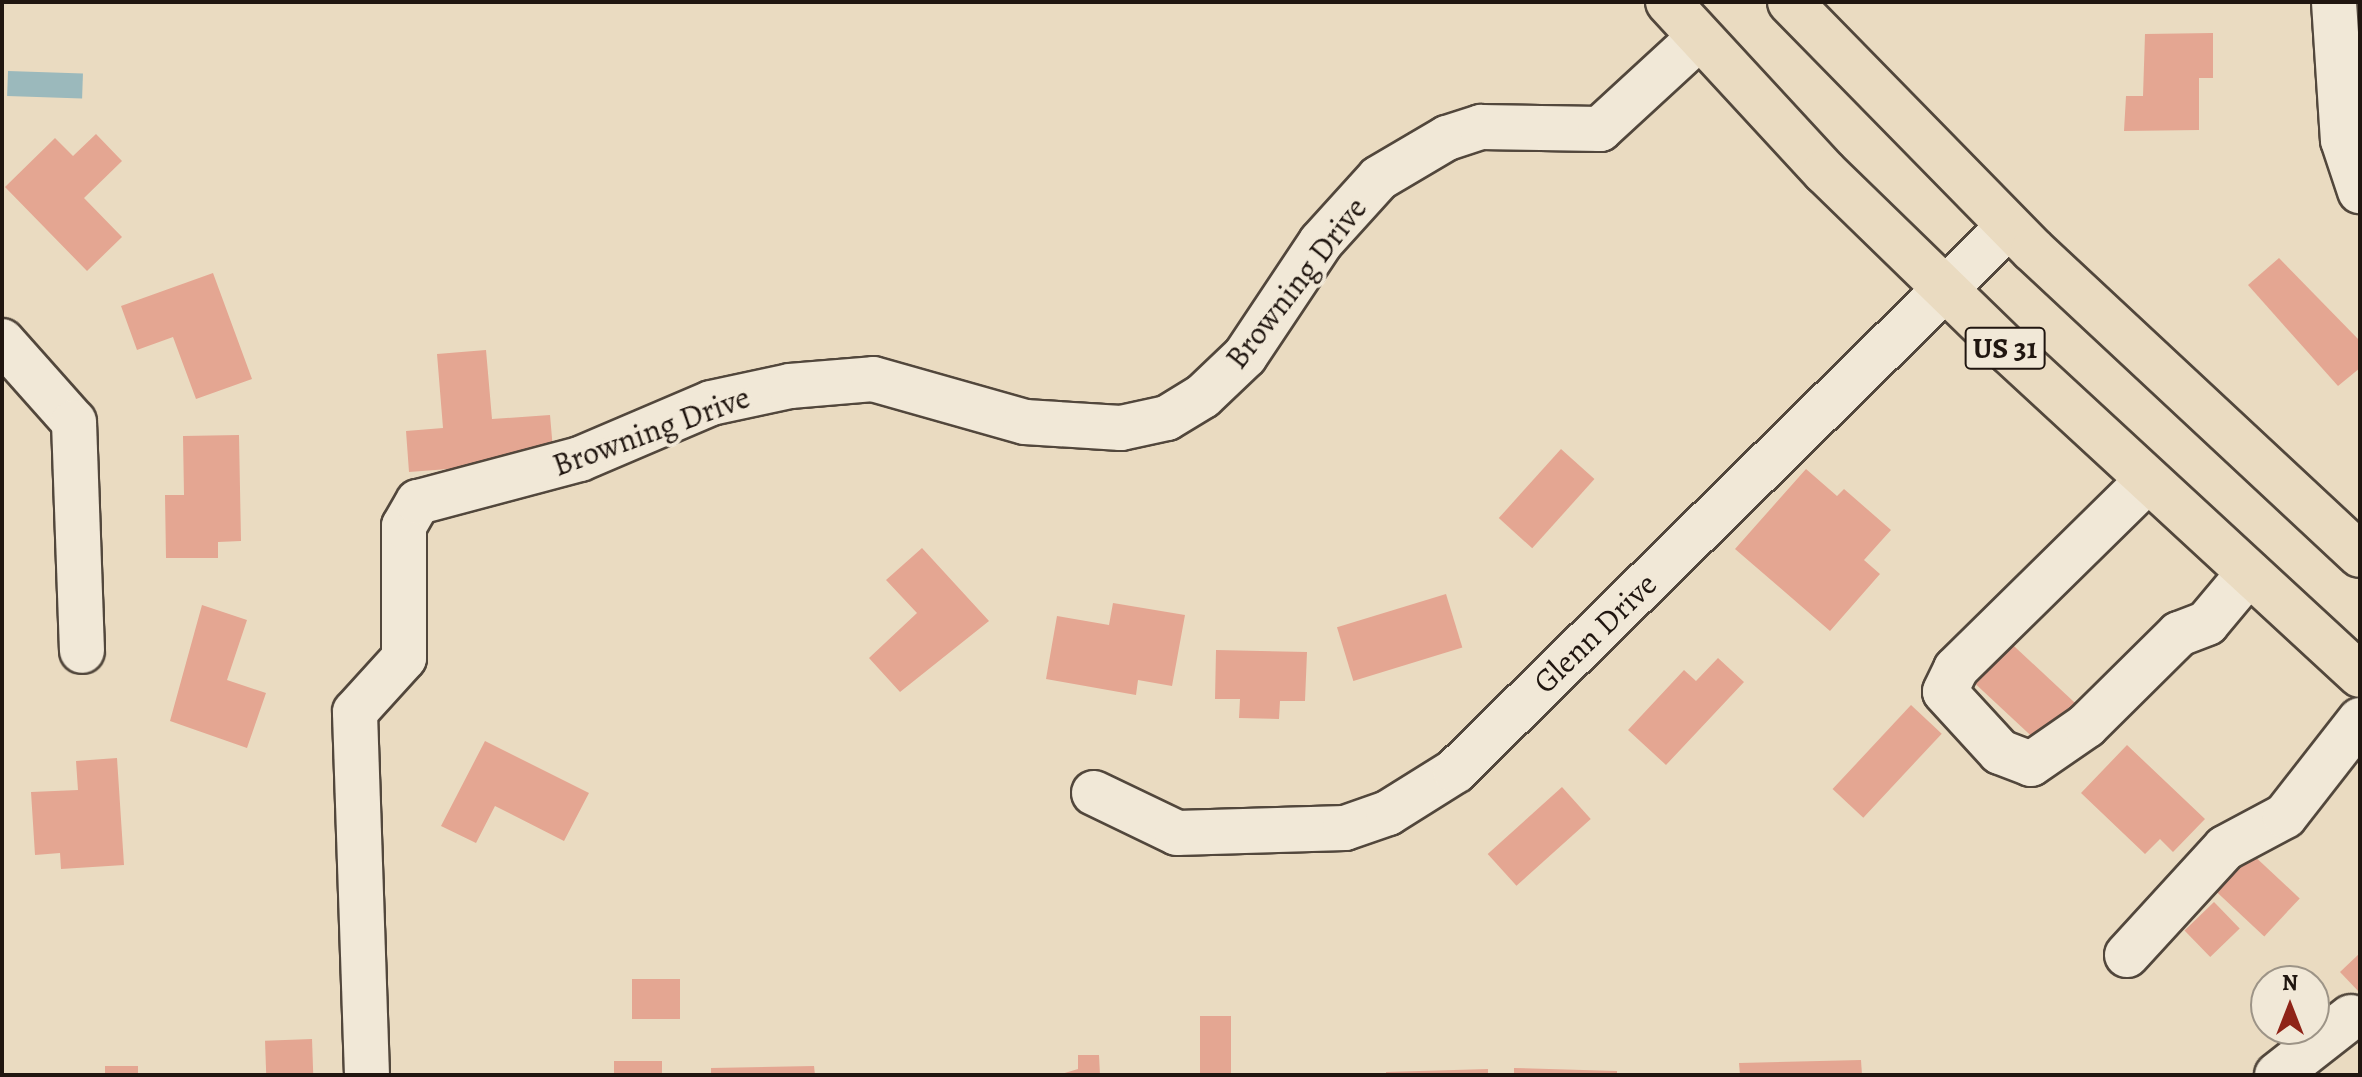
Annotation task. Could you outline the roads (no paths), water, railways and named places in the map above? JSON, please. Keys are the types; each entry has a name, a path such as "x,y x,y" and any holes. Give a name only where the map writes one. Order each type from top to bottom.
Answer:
{"main road":[{"name":"US 31","path":"1668,2 1699,38 1945,289 2147,481 2360,675"},
{"name":"US 31","path":"1790,2 2009,226 2360,555"}],"street":[{"path":"2334,2 2343,140 2360,191"},
{"name":"Browning Drive","path":"367,1075 355,712 404,658 404,526 418,502 580,459 711,403 790,386 873,379 1025,422 1121,428 1167,418 1203,396 1245,356 1321,242 1379,178 1447,138 1481,127 1600,129 1699,38"},
{"name":"Glenn Drive","path":"1094,793 1177,833 1345,828 1388,813 1455,771 2009,226"},
{"path":"2,341 74,422 82,651"},
{"path":"2147,481 1956,669 1945,692 2000,752 2031,764 2086,726 2179,634 2207,623 2249,573"},
{"path":"2127,955 2225,848 2285,816 2360,720"},
{"path":"2277,1075 2351,1017"}],"water":[{"path":"8,71 83,74 82,99 7,96"}]}
